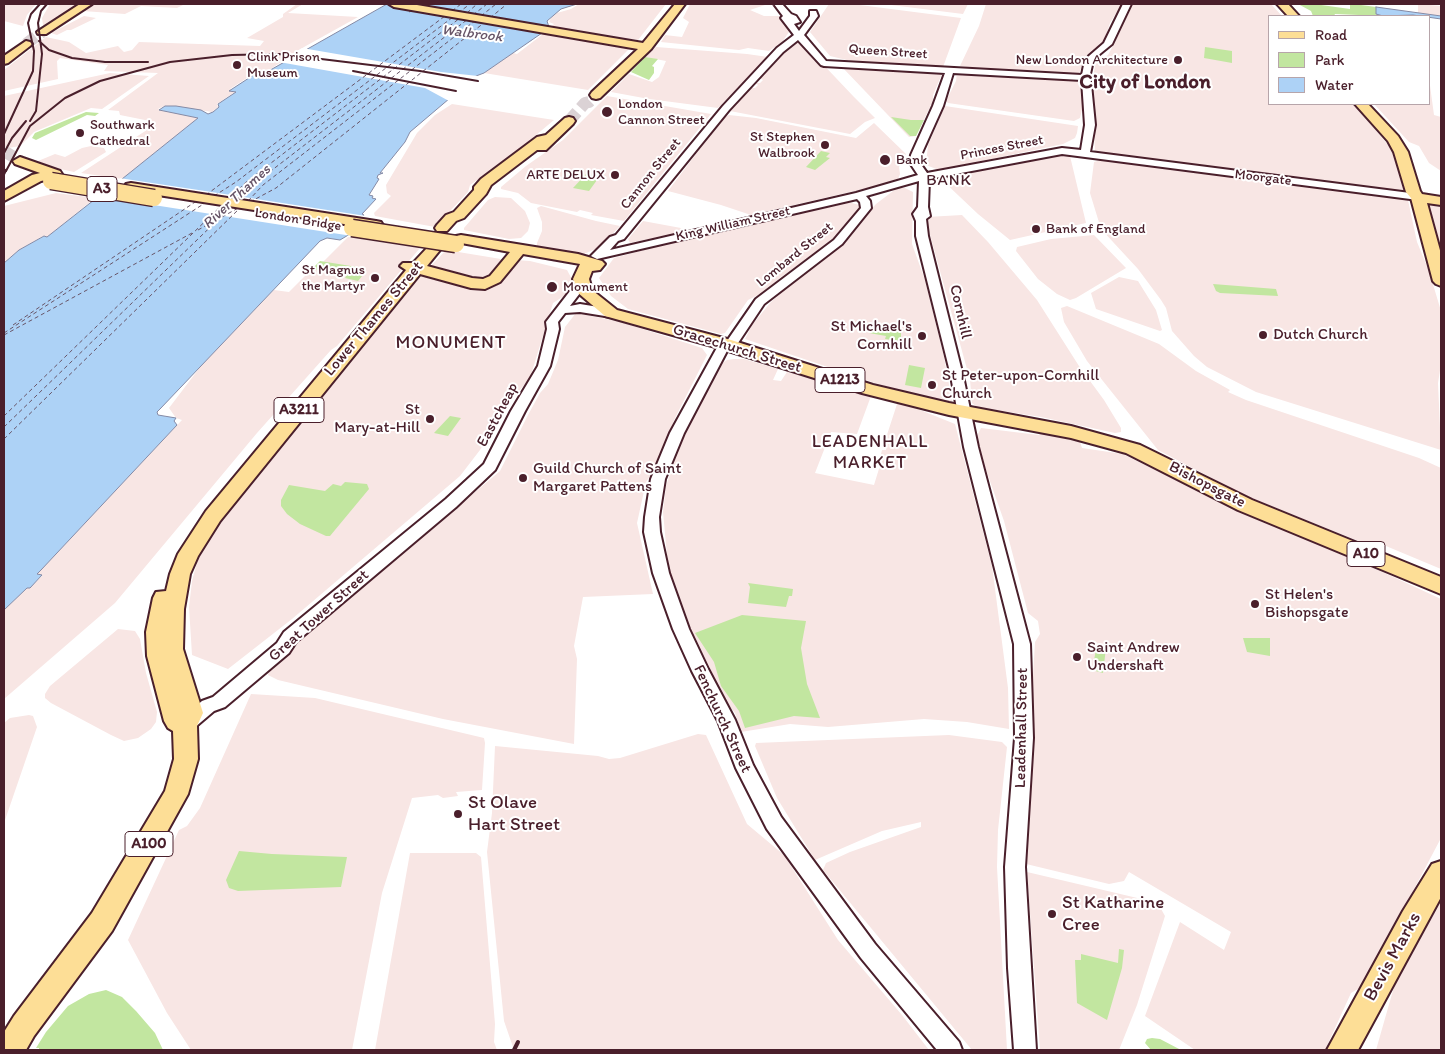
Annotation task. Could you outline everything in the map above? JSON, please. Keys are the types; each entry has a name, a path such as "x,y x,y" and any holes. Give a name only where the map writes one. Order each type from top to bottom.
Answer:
{"main road":[{"path":"42,32 87,4"},
{"path":"394,4 549,31 645,45"},
{"path":"645,45 674,4"},
{"path":"593,95 645,45 680,4"},
{"path":"1275,4 1285,15"},
{"path":"1282,4 1293,15"},
{"path":"4,61 26,44"},
{"path":"1362,105 1399,148 1413,192 1418,197 1441,281"},
{"path":"1371,105 1418,163 1422,192 1418,197"},
{"path":"453,235 460,220 458,215 481,191 488,189 548,142 569,121"},
{"name":"A3","path":"18,164 48,175"},
{"path":"4,197 48,175"},
{"name":"London Bridge","path":"48,175 355,225"},
{"name":"Moorgate","path":"1418,197 1441,201"},
{"name":"King William Street","path":"355,225 453,235 592,270"},
{"name":"King William Street","path":"453,235 516,254 592,270"},
{"name":"Lower Thames Street","path":"185,726 192,713 172,649 172,637 176,588 188,544 202,530 428,249"},
{"path":"412,268 469,283 485,284 495,279 516,254"},
{"name":"Gracechurch Street","path":"592,270 603,298 619,315 728,345 868,389 964,412"},
{"name":"Bishopsgate","path":"964,412 1077,433 1133,449 1244,504 1441,586"},
{"name":"A100","path":"10,1050 24,1026 81,952 127,882 176,794 186,759 185,726"},
{"name":"Bevis Marks","path":"1344,1045 1441,873"}],"street":[{"path":"778,4 788,16 785,18 799,31"},
{"path":"1085,154 1089,108 1087,78 1090,59 1108,44 1127,4"},
{"name":"Cannon Street","path":"592,270 620,240 620,236 715,119 799,31 808,16 820,6"},
{"name":"Queen Street","path":"799,31 828,62 1087,78"},
{"path":"859,195 924,181 915,163 918,148 939,103 950,70"},
{"name":"Princes Street","path":"924,181 1058,151 1085,154"},
{"name":"Moorgate","path":"1085,154 1418,197"},
{"name":"Cornhill","path":"924,181 922,236 956,368 964,412"},
{"name":"Lombard Street","path":"728,345 760,302 838,242 866,208 865,201 859,195"},
{"name":"King William Street","path":"592,270 652,243 859,195"},
{"name":"Eastcheap","path":"553,329 569,310 592,270"},
{"name":"Eastcheap","path":"451,503 483,476 496,458 518,411 544,366 553,329 552,322 592,270"},
{"name":"Gracechurch Street","path":"569,310 580,308 619,315"},
{"name":"Fenchurch Street","path":"728,345 677,433 658,479 652,517 652,532 661,573 681,629 701,673 726,720 745,768 774,823 868,951 951,1050"},
{"name":"Leadenhall Street","path":"964,412 1022,644 1024,738 1015,867 1024,1050"},
{"name":"Great Tower Street","path":"185,726 208,706 213,696 277,644 290,637 451,503"}],"shaded area":[{"path":"4,4 36,4 27,15 23,26 4,21"},
{"path":"50,4 83,4 48,26 43,25 42,18"},
{"path":"95,4 185,4 177,8 141,6 125,14 83,11"},
{"path":"297,4 303,4 288,13 358,17 304,47 266,72 258,75 253,74 230,89 236,91 217,104 218,107 212,112 173,106 164,106 158,109 198,118 122,179 81,173 156,124 155,122 120,115 119,111 108,110 158,73 104,71 108,65 60,58 57,61 58,79 4,91 4,70 46,37 69,42 86,53 118,46 124,52 132,50 139,42 260,46 264,41 247,38 283,17 283,14"},
{"path":"579,4 666,4 638,40 601,36 551,27 554,24 549,22 557,13 571,9"},
{"path":"690,4 768,4 750,10 764,16 779,16 789,27 789,32 782,42 769,51 661,42 665,35 682,37 689,22 683,18"},
{"path":"829,4 852,4 961,18 943,67 851,61 830,56 810,32"},
{"path":"883,4 968,4 963,14"},
{"path":"986,4 1122,4 1110,23 1104,41 1085,57 1079,74 1071,76 960,66 979,26"},
{"path":"1130,4 1271,4 1281,15 1268,15 1268,105 1355,105 1388,145 1395,157 1405,192 1095,152 1092,83 1096,61 1108,55"},
{"path":"1418,4 1441,6 1441,16 1418,13"},
{"path":"84,16 96,18 57,35 51,33"},
{"path":"543,34 625,46 629,49 588,90 484,73 513,53 517,54"},
{"path":"799,39 875,118 865,122 850,134 730,111 750,88 755,88 758,85 755,83 760,83 763,80 759,78 783,51"},
{"path":"656,47 768,57 718,108 611,92 629,74 652,82 659,77 666,61 645,57"},
{"path":"842,67 942,74 933,95 933,101 916,136 909,137"},
{"path":"957,72 1080,80 1082,81 1083,105 1080,118 1074,121 948,103 946,101 956,81"},
{"path":"110,73 149,76 102,109 91,108 34,132 20,146 8,148 4,146 4,96"},
{"path":"1430,85 1434,115 1441,117 1441,171 1429,163 1419,146 1409,142 1375,105 1430,105"},
{"path":"607,96 711,114 624,221 591,215 593,213 580,210 577,212 531,203 518,193 501,189 526,166 563,140"},
{"path":"452,104 554,120 504,162 470,185 468,192 435,227 375,216 374,213 391,196 387,193 386,185 417,133 435,115"},
{"path":"945,106 1078,126 1077,133 1075,138 1063,144 939,170 926,165 928,145"},
{"path":"729,115 756,118 856,138 874,123 906,154 899,167 900,174 898,179 889,183 751,215 668,191 724,117"},
{"path":"91,146 104,148 106,152 74,172 51,167 38,161 55,154 65,157 82,148"},
{"name":"Bank of England","path":"1063,153 1070,156 1086,223 1010,240 978,214 941,179"},
{"path":"1101,160 1408,200 1417,242 1429,271 1441,311 1441,364 1438,383 1441,450 1256,392 1207,367 1194,356 1172,331 1166,308 1161,300 1138,269 1101,229 1090,193 1094,162"},
{"path":"897,188 905,188 913,192 912,244 925,280 944,357 952,401 950,402 878,384 745,339 752,325 771,302 800,275 839,246 876,204"},
{"path":"56,193 95,198 47,237 43,236 19,250 4,262 4,206"},
{"path":"495,197 511,198 525,211 530,223 528,231 521,238 509,239 464,230 488,200"},
{"path":"848,202 863,206 836,240 781,277 764,292 748,300 725,333 721,334 628,309 611,296 599,278 614,258 660,244"},
{"path":"1429,205 1441,207 1441,256 1427,208"},
{"path":"541,206 620,226 600,247 584,254 579,255 537,246 542,231 542,222 537,208"},
{"path":"962,215 988,242 1037,300 1079,366 1104,400 1121,428 1121,432 1115,433 1041,417 977,407 972,403 970,380 927,224 927,217"},
{"path":"643,221 681,228 682,230 678,233 630,243 628,239"},
{"path":"1094,235 1126,268 1070,300 1057,294 1038,279 1016,251 1017,247 1051,239"},
{"path":"348,237 420,248 337,346 331,350 257,433 115,603 4,699 4,610 42,576 37,575 182,420 176,418 169,408 204,362 274,290 289,292 306,275 316,269"},
{"path":"446,250 501,259 530,261 567,270 574,283 564,296 553,303 530,378 507,405 480,450 460,476 292,619 228,669 192,655 189,607 192,581 201,548 216,521 405,293"},
{"path":"1119,277 1138,281 1156,310 1162,330 1160,331 1096,309 1091,293"},
{"path":"1067,306 1159,344 1196,371 1230,390 1228,392 1246,400 1419,458 1441,468 1441,569 1374,541 1371,546 1248,497 1158,450 1087,361 1064,322 1061,308"},
{"path":"576,313 621,322 702,348 707,355 676,416 652,473 646,482 637,523 653,594 583,597 574,646 577,659 574,744 443,719 278,680 268,675 269,666 500,471 540,393 548,384 558,360 565,327"},
{"path":"744,359 778,369 773,380 781,381 787,372 871,396 857,434 831,432 815,473 874,485 882,459 880,458 882,450 886,450 887,445 884,444 898,401 955,424 992,566 1008,688 1009,729 967,722 924,719 828,727 790,724 741,732 735,713 711,684 678,617 667,555 663,512 666,486 684,433 721,364 727,360"},
{"path":"981,428 1039,435 1041,433 1080,442 1082,448 1123,454 1246,515 1348,556 1441,599 1441,838 1363,986 1351,993 1325,1050 1195,1050 1145,1016 1180,922 1224,950 1231,932 1129,872 1124,881 1109,884 1022,863 1035,642 1040,634 1038,621 1028,613 1004,521 985,467 977,436"},
{"path":"118,629 135,631 140,639 146,673 157,712 156,722 151,729 138,738 124,741 51,703 45,698 45,694 50,686"},
{"path":"251,694 315,698 484,738 482,790 456,792 458,796 443,798 438,795 412,798 382,893 352,1050 191,1050 167,1013 128,940 179,830 187,826 200,808"},
{"path":"33,716 37,727 4,823 4,723 10,718"},
{"path":"698,734 706,735 747,824 784,855 838,940 902,1015 929,1050 514,1050 504,1021 487,852 492,813 495,746 598,756 609,759 620,758"},
{"path":"949,735 1002,742 1007,747 998,830 997,867 1007,1050 972,1050 823,870 826,863 850,852 921,827 921,822 882,831 815,860 777,798 755,746 756,743"},
{"path":"410,853 476,853 481,857 495,1024 494,1042 497,1050 375,1050"},
{"path":"1027,872 1150,901 1160,907 1165,916 1137,1005 1119,1050 1040,1050"},
{"path":"1441,902 1441,1050 1376,1050 1396,980"}],"green space":[{"path":"1298,4 1314,4 1350,9 1350,4 1376,7 1376,14 1380,15 1313,15 1311,11"},
{"path":"1205,47 1232,51 1232,63 1204,58"},
{"path":"645,57 658,59 652,66 654,67 654,73 649,80 631,72"},
{"path":"86,112 99,113 95,116 87,115 36,140 32,138 35,133"},
{"path":"891,117 924,120 916,136 910,136"},
{"path":"821,151 830,153 826,157 830,158 815,170 806,167"},
{"path":"586,174 593,175 593,179 597,180 589,191 573,188"},
{"path":"320,261 357,267 351,273 363,275 358,281 345,278 347,275 312,269"},
{"path":"1213,284 1276,289 1278,296 1220,293 1216,291"},
{"path":"878,326 901,329 901,341 885,339 886,336 869,333"},
{"path":"909,365 925,368 921,388 905,385"},
{"path":"450,416 461,418 448,436 434,433"},
{"path":"345,482 367,484 369,489 330,536 300,524 287,514 281,506 281,500 289,485 325,491 333,484 341,486"},
{"path":"748,583 793,589 792,596 789,596 786,607 748,603 750,587"},
{"path":"742,615 806,621 801,648 807,684 820,718 794,716 745,728 739,711 721,686 714,662 695,633"},
{"path":"1243,638 1270,638 1270,656 1247,652"},
{"path":"1097,645 1106,648 1103,673 1092,670"},
{"path":"239,851 347,857 341,887 238,891 229,888 226,880"},
{"path":"1119,949 1124,950 1122,968 1107,1020 1077,1003 1075,960 1081,960 1081,954 1118,963"},
{"path":"106,990 122,997 136,1011 155,1033 163,1050 39,1050 39,1048 36,1048 46,1032 68,1006 89,994"},
{"path":"1147,1039 1160,1039 1181,1050 1151,1050 1145,1043"}],"water":[{"path":"387,4 421,4 409,12 422,4 577,4 561,9 547,21 549,27 542,33 484,73 476,76 410,132 405,142 380,173 383,173 378,175 377,178 379,179 369,195 376,199 362,214 364,215 350,234 340,240 327,238 320,241 157,412 158,415 176,418 174,421 177,425 37,574 42,575 30,588 27,588 4,610 4,263 19,250 44,236 47,237 99,196 129,181 122,179 198,118 159,110 165,106 176,106 201,110 208,114 213,112 219,107 218,104 236,92 229,91 255,74 265,73"},
{"path":"1376,7 1441,16 1441,19 1430,17 1430,15 1376,14"}],"pier":[{"path":"302,48 441,72 478,76 449,101 425,88 279,62"},
{"path":"119,178 366,216 350,231 352,236 96,196 106,195 123,181"}],"ferry route":[{"path":"452,11 461,4"},
{"path":"458,13 470,4"},
{"path":"467,13 477,4"},
{"path":"473,15 487,4"},
{"path":"481,16 496,4"},
{"path":"490,18 507,4"},
{"path":"206,195 445,16"},
{"path":"214,196 236,182 453,17"},
{"path":"229,199 245,183 460,18"},
{"path":"238,200 254,184 468,19"},
{"path":"248,201 263,185 476,20"},
{"path":"250,202 276,188 485,22"},
{"path":"13,325 198,200"},
{"path":"4,333 205,203"},
{"path":"4,416 222,205"},
{"path":"4,427 231,207"},
{"path":"222,217 240,207"},
{"path":"4,439 241,207"},
{"path":"198,230 216,220"},
{"path":"4,335 192,233"}],"tunnel":[{"path":"26,44 42,32"},
{"path":"569,121 585,103 589,102 596,95"},
{"path":"4,151 20,161"},
{"path":"424,249 442,228"}],"railway":[{"path":"4,134 33,71 34,51 28,23 31,14 40,4"},
{"path":"40,42 38,23 41,11 47,4"},
{"path":"30,121 36,111 42,54 40,42"},
{"path":"40,42 49,50 72,58 105,62 148,62"},
{"path":"6,171 30,126 65,98 100,81 170,62 232,55 280,54 420,71 478,81"},
{"path":"353,71 456,91"},
{"path":"4,153 12,138 26,121"},
{"path":"4,174 6,170"},
{"path":"514,1050 518,1042"}],"place":[{"name":"New London Architecture","path":"1178,60"},
{"name":"Clink Prison Museum","path":"237,65"},
{"name":"London Cannon Street","path":"607,112"},
{"name":"Southwark Cathedral","path":"80,133"},
{"name":"St Stephen Walbrook","path":"825,145"},
{"name":"Bank","path":"885,160"},
{"name":"ARTE DELUX","path":"615,175"},
{"name":"Bank of England","path":"1036,229"},
{"name":"St Magnus the Martyr","path":"375,278"},
{"name":"Monument","path":"552,287"},
{"name":"Dutch Church","path":"1263,335"},
{"name":"St Michael's Cornhill","path":"922,336"},
{"name":"St Peter-upon-Cornhill Church","path":"932,385"},
{"name":"St Mary-at-Hill","path":"430,419"},
{"name":"Guild Church of Saint Margaret Pattens","path":"523,478"},
{"name":"St Helen's Bishopsgate","path":"1255,604"},
{"name":"Saint Andrew Undershaft","path":"1077,657"},
{"name":"St Olave Hart Street","path":"458,814"},
{"name":"St Katharine Cree","path":"1052,914"}],"district":[{"name":"City of London","path":"1145,83"},
{"name":"BANK","path":"949,181"},
{"name":"MONUMENT","path":"451,343"},
{"name":"LEADENHALL MARKET","path":"870,452"}],"water label":[{"name":"Walbrook","path":"472,34"},
{"name":"River Thames","path":"237,197"}]}
